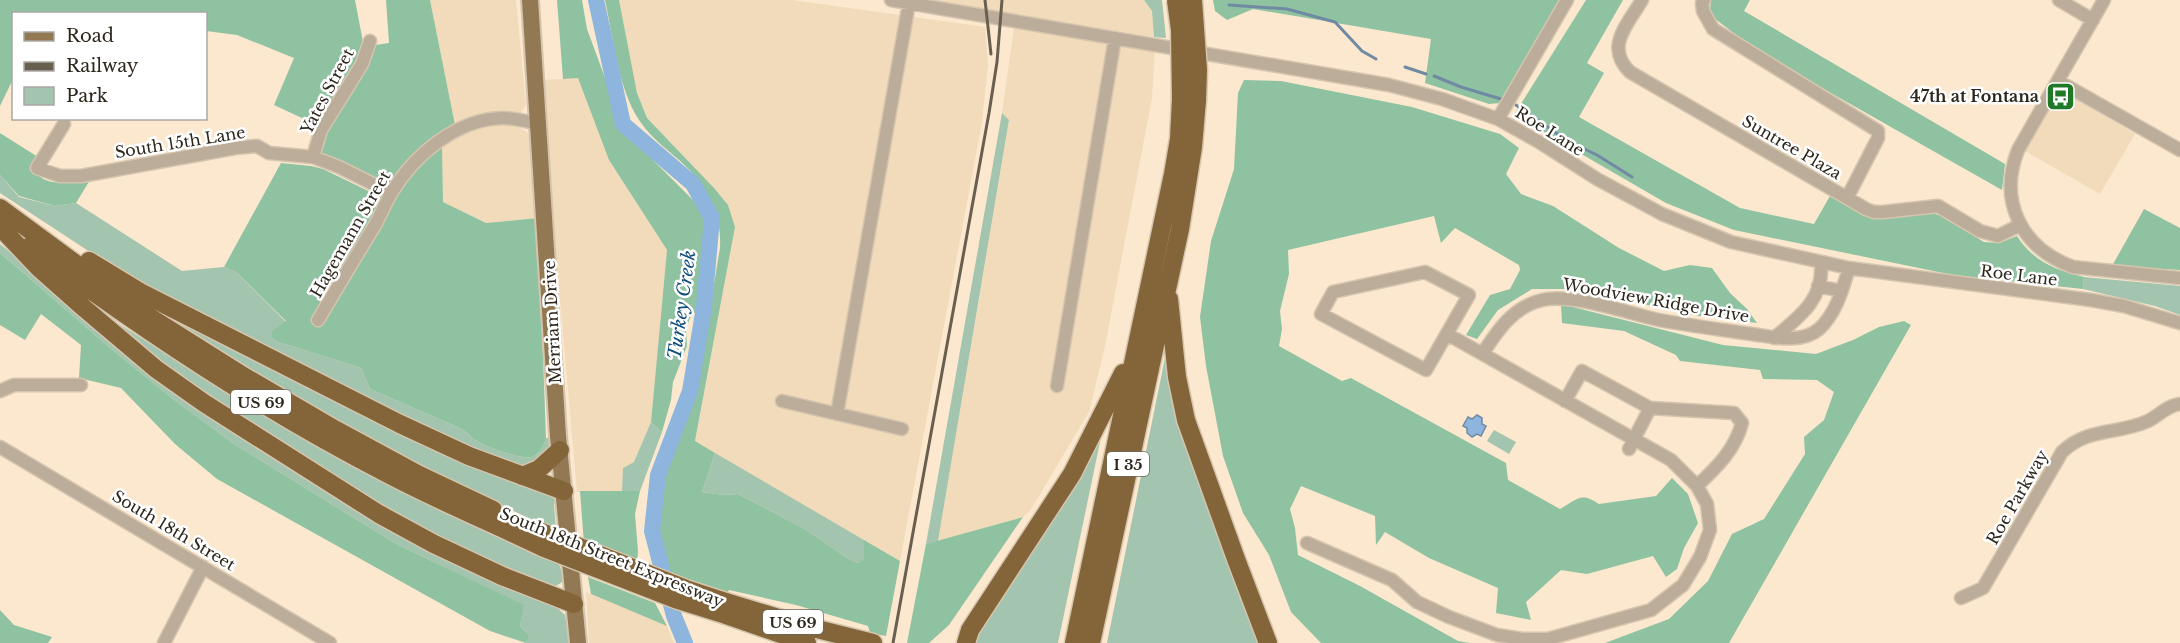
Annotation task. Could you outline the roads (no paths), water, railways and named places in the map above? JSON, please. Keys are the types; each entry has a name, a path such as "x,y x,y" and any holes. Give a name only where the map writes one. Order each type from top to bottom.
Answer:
{"highway":[{"name":"I 35","path":"1091,643 1187,189 1189,99 1176,0"},
{"name":"I 35","path":"1074,643 1179,139 1198,70 1193,0"},
{"name":"South 18th Street Expressway","path":"0,208 137,309 275,394 419,475 542,539"},
{"path":"0,225 39,268 156,369 204,404 380,514 434,544 502,576 574,604"},
{"name":"South 18th Street Expressway","path":"0,225 168,345 314,434 387,474 542,539 686,589 726,609 807,643"},
{"path":"45,241 95,264 140,292 400,424 470,456 564,491"},
{"path":"1167,285 1177,376 1186,420 1268,643"},
{"path":"951,643 968,637 1072,474 1136,347"},
{"path":"522,476 538,469 560,450"},
{"name":"South 18th Street Expressway","path":"726,609 867,642"}],"main road":[{"name":"Merriam Drive","path":"530,0 560,450 578,643"}],"street":[{"name":"Roe Lane","path":"891,0 1389,85 1442,99 1498,118 1596,179 1662,214 1731,242 1849,268 2091,300 2131,308 2180,323"},
{"path":"1498,118 1567,0"},
{"name":"Suntree Plaza","path":"1642,0 1618,43 1620,63 1625,67 1874,212 1938,206 1988,235 1998,236 2020,225"},
{"path":"1704,0 1703,11 1713,29 1878,131 1878,138 1847,198"},
{"path":"2059,0 2093,20"},
{"path":"2104,0 2018,150 2010,177 2012,202 2020,225 2028,237 2048,255 2073,267 2180,278"},
{"path":"837,414 909,3"},
{"path":"1057,386 1115,38"},
{"name":"Yates Street","path":"313,157 321,130 362,64 370,41"},
{"path":"2058,81 2180,150"},
{"name":"Hagemann Street","path":"318,320 377,221 391,193 406,171 427,150 450,134 474,124 502,118 540,123"},
{"name":"South 15th Lane","path":"64,124 37,168 60,176 81,176 257,146 269,153 313,157 339,167 391,193"},
{"path":"1774,338 1804,314 1816,295 1821,263"},
{"name":"Woodview Ridge Drive","path":"1483,353 1508,318 1526,306 1541,300 1560,298 1661,320 1774,338 1797,339 1819,330 1832,312 1849,268"},
{"path":"1425,272 1469,295 1447,334 1426,370 1321,314 1333,292 1425,272"},
{"path":"1818,286 1841,291"},
{"path":"1306,543 1392,580 1417,602 1449,617 1497,635 1522,639 1548,639 1651,610 1683,585 1700,557 1710,530 1707,504 1697,486 1671,460 1632,445 1565,401 1447,334"},
{"path":"1565,401 1582,371 1650,408 1734,413 1742,423 1739,434 1724,459 1697,486"},
{"path":"0,391 7,386 14,385 81,385"},
{"path":"782,401 903,429"},
{"name":"Roe Parkway","path":"1961,598 1983,588 2062,452 2073,441 2088,435 2129,427 2149,420 2168,406 2180,404"},
{"path":"1632,445 1650,408"},
{"name":"South 18th Street","path":"0,447 330,643"},
{"path":"164,643 203,567"}],"water":[{"path":"1477,415 1482,418 1482,424 1486,426 1481,436 1477,434 1472,437 1467,433 1467,428 1463,426 1468,417 1472,419"}],"waterway":[{"name":"Turkey Creek","path":"596,0 623,124 693,184 712,218 704,307 690,391 658,475 652,531 674,616 685,643"},
{"path":"1229,5 1287,9 1335,22 1362,51 1376,59"},
{"path":"1405,67 1426,74"},
{"path":"1434,76 1501,99"},
{"path":"1516,105 1566,140 1597,155 1632,177"}],"railway":[{"path":"985,0 991,54"},
{"path":"893,643 989,113 997,62 1002,0"}],"place":[{"name":"47th at Fontana","path":"2060,96"}]}
